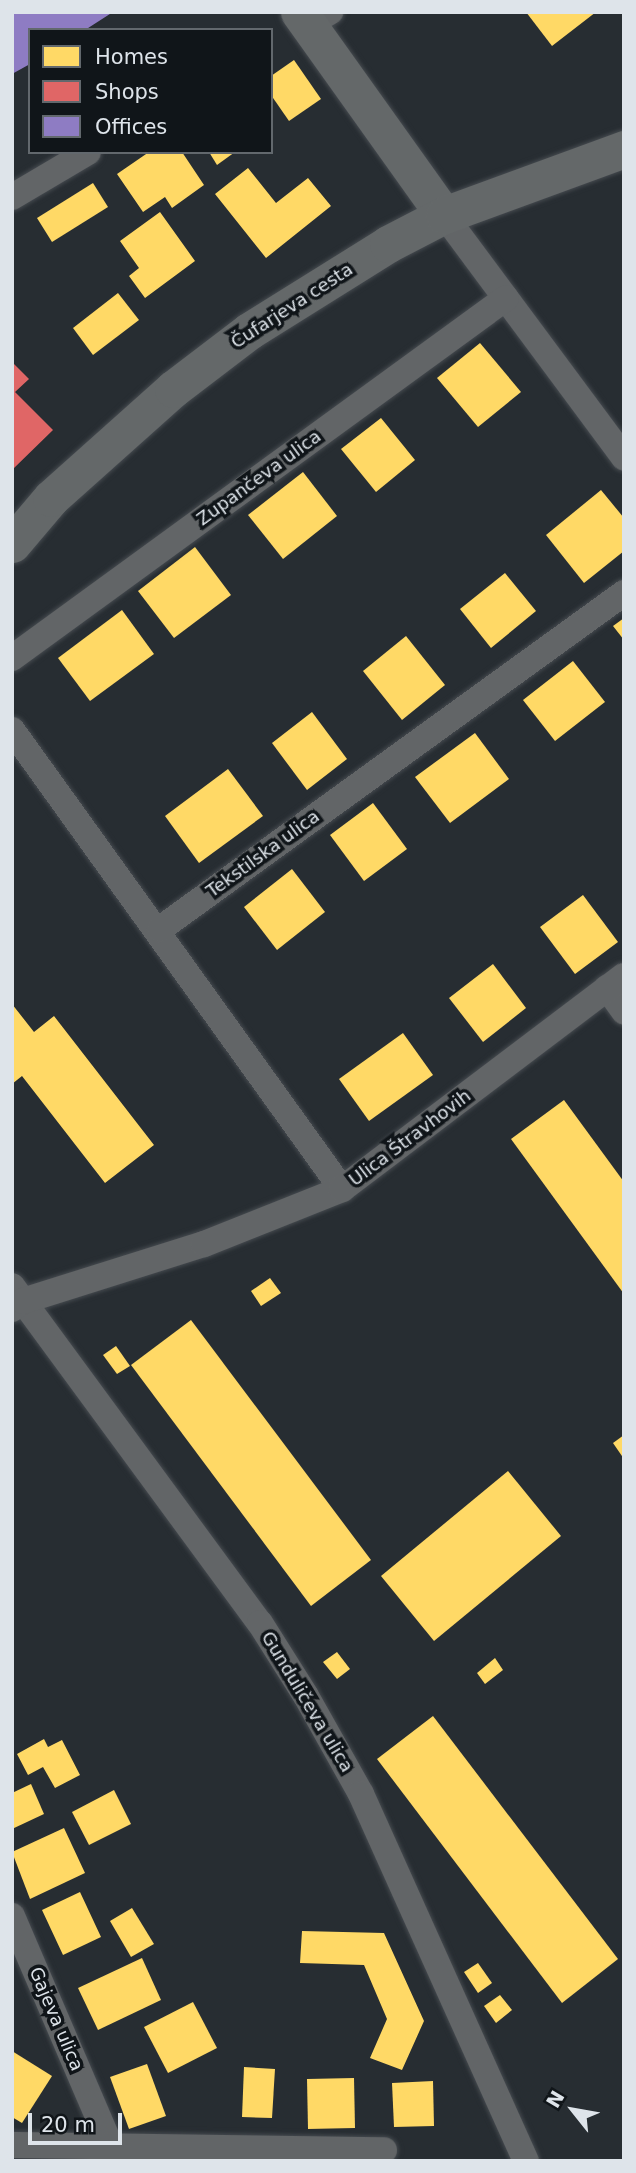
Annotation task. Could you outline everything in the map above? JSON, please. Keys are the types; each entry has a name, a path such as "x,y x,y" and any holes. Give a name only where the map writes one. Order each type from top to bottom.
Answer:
{"street":[{"path":"312,17 444,215 624,457"},
{"name":"Čufarjeva cesta","path":"12,544 51,498 173,389 239,339 388,244 444,215 624,149"},
{"path":"12,197 85,154"},
{"name":"Zupančeva ulica","path":"12,659 506,298"},
{"name":"Tekstilska ulica","path":"160,929 624,593"},
{"path":"12,730 160,929 342,1189"},
{"path":"615,982 624,1011"},
{"name":"Ulica Štravhovih","path":"16,1299 204,1244 342,1189 615,982"},
{"name":"Gunduličeva ulica","path":"16,1299 260,1623 306,1696 366,1806 526,2161"},
{"name":"Gajeva ulica","path":"12,1916 114,2154"},
{"path":"12,2145 114,2154 384,2150"}],"building: Homes":[{"path":"526,12 596,12 552,46"},
{"path":"294,60 321,99 289,121 273,98 273,75"},
{"path":"146,154 183,154 204,185 172,208 165,197 143,212 117,174"},
{"path":"210,154 232,154 217,165"},
{"path":"248,168 276,203 308,178 331,206 266,258 215,194"},
{"path":"93,183 108,207 52,242 37,218"},
{"path":"160,212 195,261 145,298 129,276 139,268 120,241"},
{"path":"118,293 139,320 93,355 73,328"},
{"path":"480,343 521,392 478,427 437,378"},
{"path":"381,418 415,460 376,492 341,449"},
{"path":"303,472 337,516 283,559 248,515"},
{"path":"601,490 624,518 624,551 584,583 546,535"},
{"path":"195,547 231,595 174,638 138,591"},
{"path":"505,573 536,611 491,648 460,609"},
{"path":"122,610 154,654 90,701 58,658"},
{"path":"624,618 624,640 613,626"},
{"path":"406,636 445,685 402,720 363,671"},
{"path":"573,661 605,702 555,741 523,700"},
{"path":"312,712 347,759 307,790 272,743"},
{"path":"475,733 509,779 450,823 415,777"},
{"path":"228,769 263,816 199,863 165,816"},
{"path":"373,803 407,849 364,881 330,835"},
{"path":"292,869 325,912 277,950 244,907"},
{"path":"583,895 618,942 575,974 540,927"},
{"path":"493,964 526,1008 483,1042 449,998"},
{"path":"12,1004 34,1032 54,1016 154,1145 105,1183 22,1076 12,1084"},
{"path":"403,1033 433,1075 369,1121 339,1079"},
{"path":"564,1100 624,1182 624,1294 511,1139"},
{"path":"270,1278 281,1293 261,1306 251,1291"},
{"path":"191,1320 371,1560 311,1606 131,1365"},
{"path":"116,1346 130,1366 117,1374 103,1355"},
{"path":"624,1435 624,1459 613,1443"},
{"path":"508,1471 561,1536 434,1641 381,1576"},
{"path":"337,1652 350,1669 337,1679 323,1662"},
{"path":"495,1658 503,1670 485,1684 477,1673"},
{"path":"433,1716 618,1959 562,2003 377,1759"},
{"path":"44,1739 48,1747 62,1740 80,1775 55,1788 43,1767 28,1775 17,1754"},
{"path":"31,1784 44,1814 12,1829 12,1793"},
{"path":"114,1790 131,1824 89,1845 72,1812"},
{"path":"64,1828 85,1873 30,1899 12,1852"},
{"path":"80,1892 101,1937 63,1955 42,1910"},
{"path":"132,1908 154,1944 131,1957 110,1921"},
{"path":"302,1931 384,1933 424,2021 402,2070 370,2058 387,2019 364,1965 300,1963"},
{"path":"142,1958 161,2000 98,2030 78,1988"},
{"path":"478,1963 492,1983 478,1993 464,1972"},
{"path":"500,1995 512,2010 496,2023 484,2006"},
{"path":"193,2002 217,2048 168,2073 144,2027"},
{"path":"12,2051 52,2076 22,2123 12,2117"},
{"path":"147,2064 166,2116 129,2129 110,2077"},
{"path":"244,2067 275,2069 272,2118 242,2117"},
{"path":"354,2078 355,2128 308,2129 307,2079"},
{"path":"433,2081 434,2126 394,2127 392,2083"}],"building: Shops":[{"path":"12,362 29,379 15,392 53,430 12,470"}],"building: Offices":[{"path":"12,12 113,12 88,28 28,28 28,65 12,74"}]}
